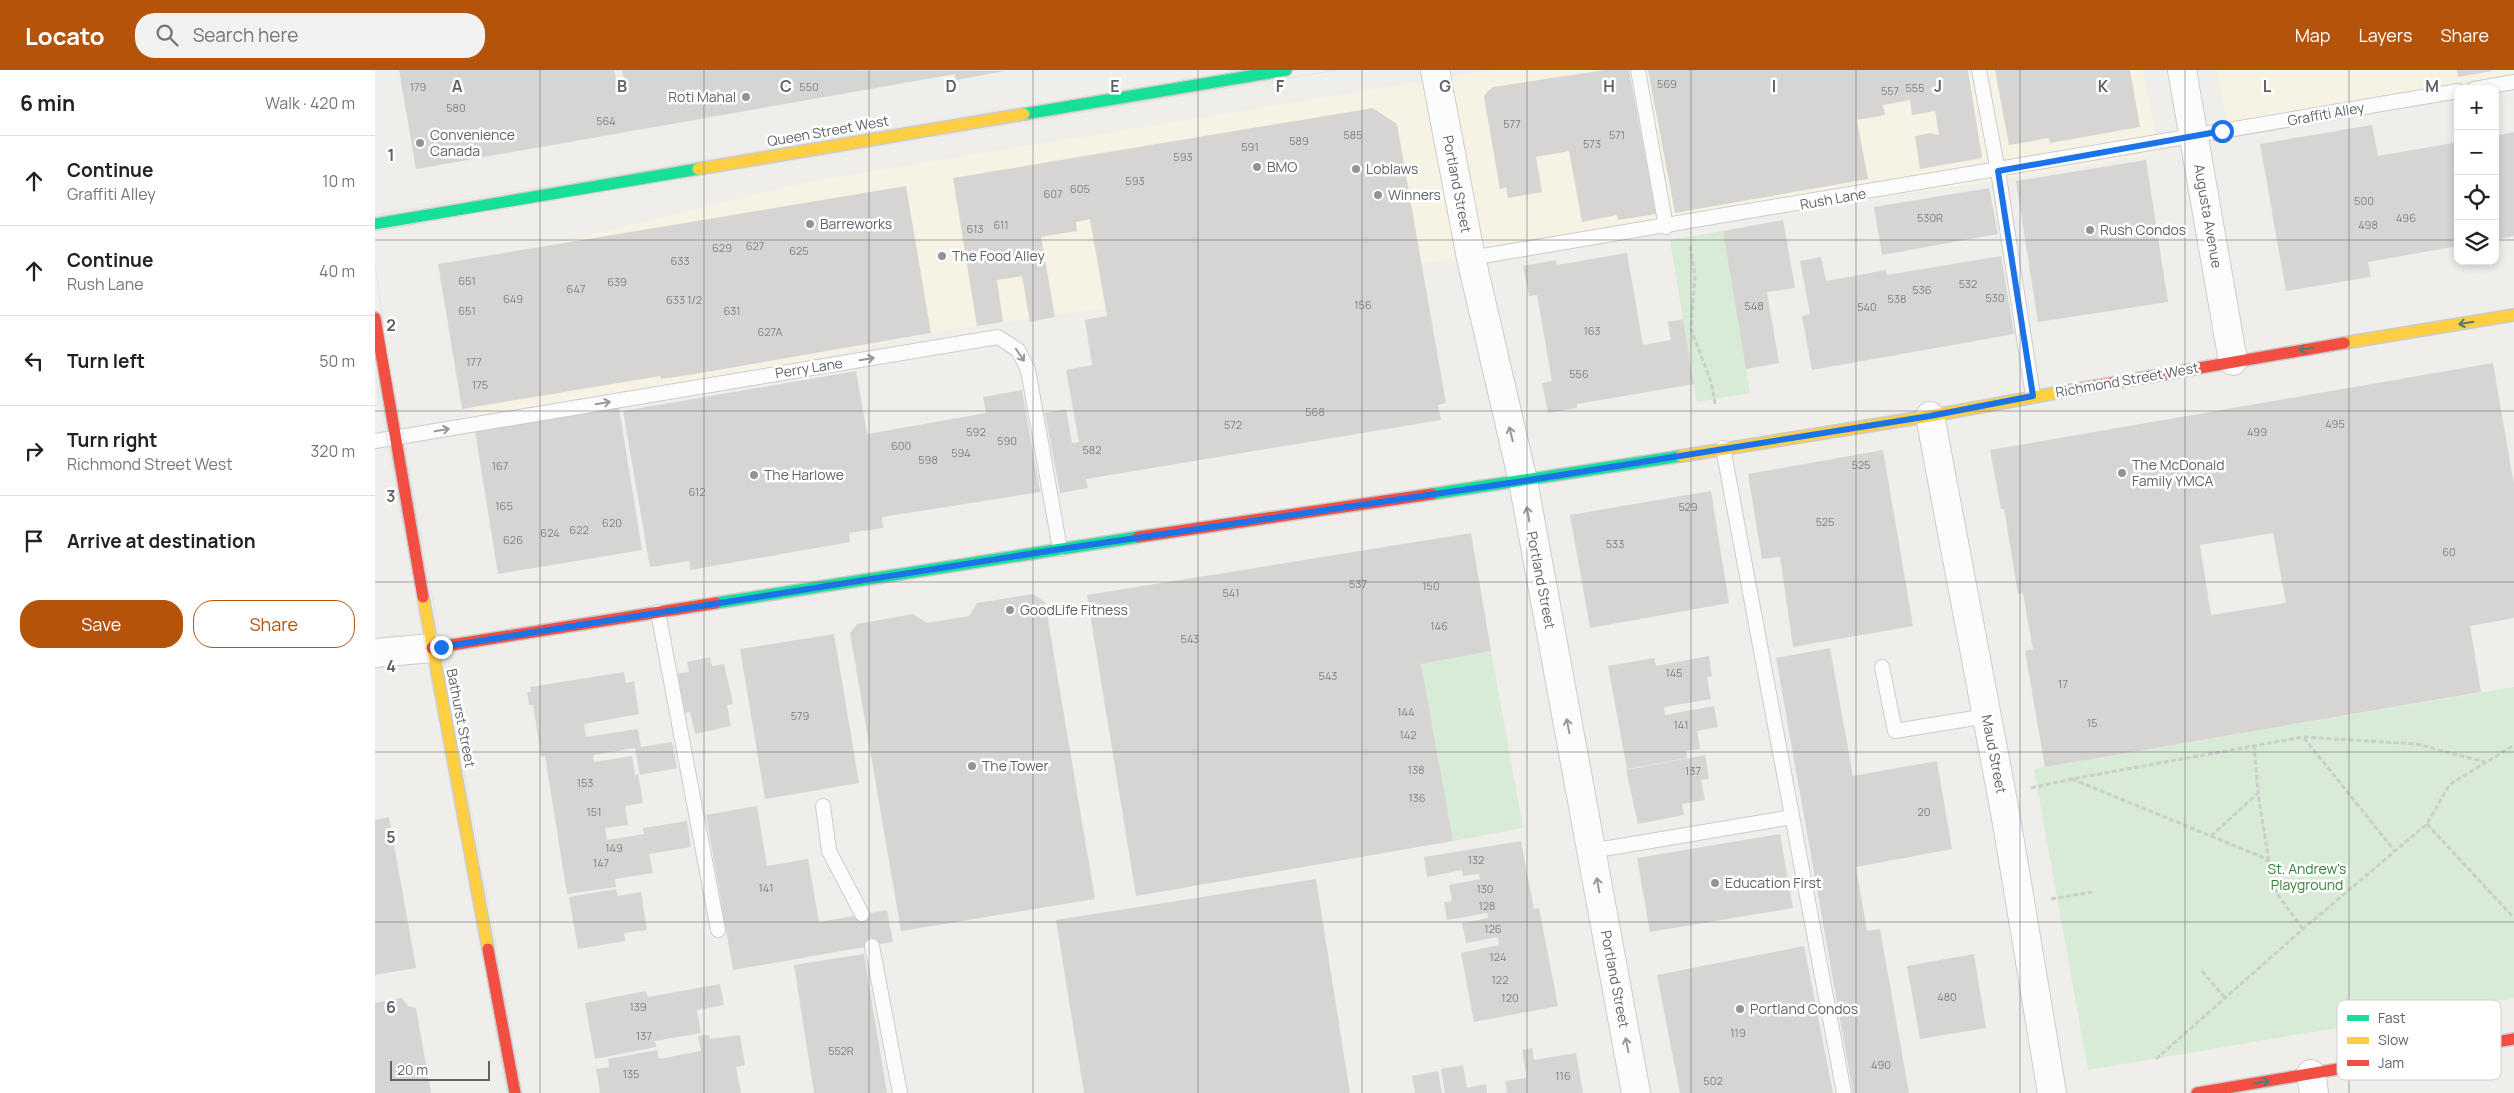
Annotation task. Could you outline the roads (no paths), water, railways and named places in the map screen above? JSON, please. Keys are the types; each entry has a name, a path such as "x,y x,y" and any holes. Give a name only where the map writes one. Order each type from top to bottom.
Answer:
{"main road":[{"name":"Queen Street West","path":"375,224 1178,78 1286,70"},
{"name":"Richmond Street West","path":"432,648 1061,549 1523,481 1930,416 2233,361 2514,315"},
{"name":"Bathurst Street","path":"375,318 394,438 515,1093"},
{"path":"2501,1042 2514,1039"},
{"path":"2197,1093 2312,1083 2337,1078"}],"street":[{"name":"Portland Street","path":"1435,70 1471,258 1523,481 1636,1093"},
{"name":"Augusta Avenue","path":"2182,70 2233,361"},
{"name":"Maud Street","path":"1930,416 1987,716 2052,1093"},
{"name":"Richmond Street West","path":"375,653 432,648"}],"lane":[{"path":"1638,70 1673,226"},
{"path":"1979,70 1998,171 2033,396"},
{"path":"2496,85 2514,82"},
{"name":"Graffiti Alley","path":"2194,136 2454,92"},
{"name":"Rush Lane","path":"1471,258 1673,226 2194,136"},
{"name":"Perry Lane","path":"375,441 998,337 1017,350 1029,370 1061,549"},
{"path":"1723,448 1844,1093"},
{"path":"658,612 718,930"},
{"path":"1882,667 1895,731 1987,716"},
{"path":"823,806 829,851 862,914"},
{"path":"1591,851 1792,817"},
{"path":"872,946 900,1093"}],"tram line":[{"path":"375,215 1241,70"},
{"path":"375,230 1337,70"},
{"path":"375,265 387,349 523,1093"},
{"path":"375,373 507,1093"}],"place":[{"name":"Roti Mahal","path":"746,97"},
{"name":"Convenience Canada","path":"420,143"},
{"name":"BMO","path":"1257,167"},
{"name":"Loblaws","path":"1356,169"},
{"name":"Winners","path":"1378,195"},
{"name":"Barreworks","path":"810,224"},
{"name":"Rush Condos","path":"2090,230"},
{"name":"The Food Alley","path":"942,256"},
{"name":"The McDonald Family YMCA","path":"2122,473"},
{"name":"The Harlowe","path":"754,475"},
{"name":"GoodLife Fitness","path":"1010,610"},
{"name":"The Tower","path":"972,766"},
{"name":"Education First","path":"1715,883"},
{"name":"Portland Condos","path":"1740,1009"}],"park label":[{"name":"St. Andrew's Playground","path":"2307,878"}]}
